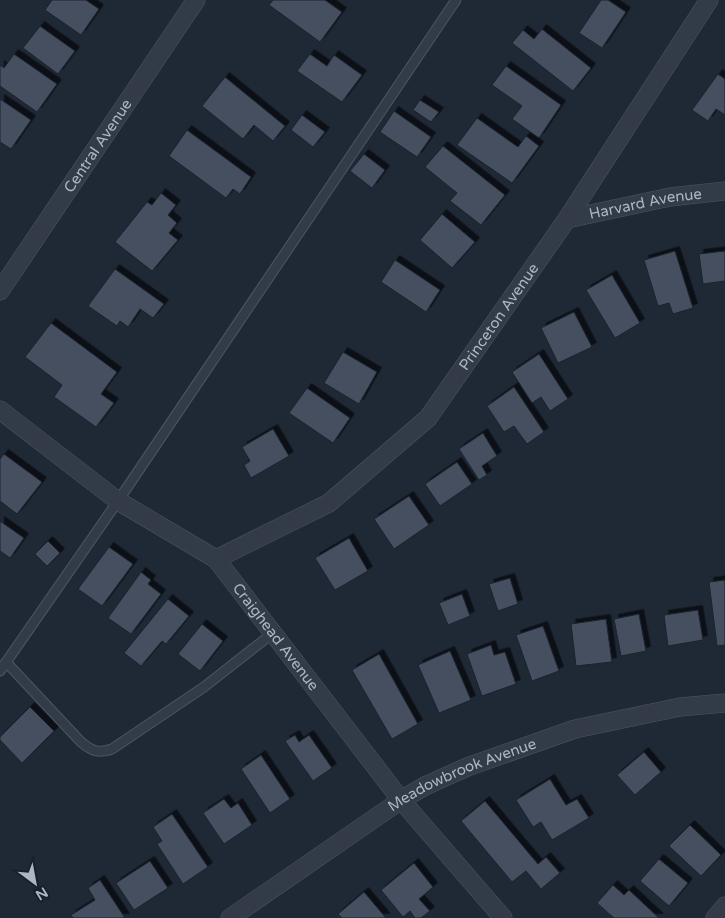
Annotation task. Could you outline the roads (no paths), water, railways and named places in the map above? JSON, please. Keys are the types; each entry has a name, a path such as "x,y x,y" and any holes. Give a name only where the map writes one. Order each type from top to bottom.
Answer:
{"street":[{"name":"Central Avenue","path":"0,291 196,0"},
{"name":"Princeton Avenue","path":"216,560 329,503 428,418 568,219 708,0"},
{"name":"Harvard Avenue","path":"568,219 670,197 725,191"},
{"name":"Craighead Avenue","path":"0,410 118,501 216,560 401,800 503,918"},
{"name":"Meadowbrook Avenue","path":"230,918 401,800 425,786 467,767 575,729 680,706 725,702"},
{"path":"715,918 725,906"}],"lane":[{"path":"0,671 118,501 456,0"},
{"path":"6,662 81,742 93,751 102,753 112,750 204,686 273,633"}]}
